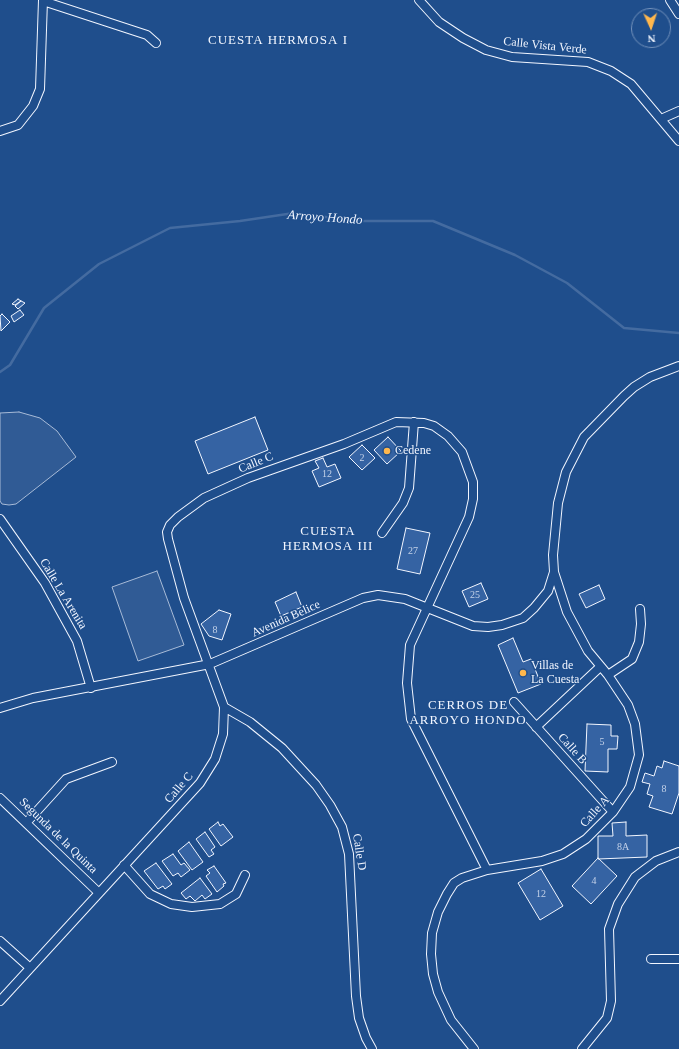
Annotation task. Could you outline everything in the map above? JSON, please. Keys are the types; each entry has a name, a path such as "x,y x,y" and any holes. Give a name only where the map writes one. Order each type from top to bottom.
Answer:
{"street":[{"name":"Calle Vista Verde","path":"419,0 439,22 463,38 486,50 512,57 588,62 611,70 631,84 679,141"},
{"path":"670,0 679,14"},
{"path":"0,131 18,125 33,106 40,89 43,1 147,35 156,43"},
{"path":"661,119 679,110"},
{"name":"Calle A","path":"474,1049 451,1020 438,992 433,974 431,954 432,933 438,912 454,883 462,878 487,870 542,861 563,854 586,839 613,812 630,786 639,755 635,724 628,705 608,675 588,651 567,612 554,572 553,555 558,504 566,472 584,437 634,387 650,377 679,366"},
{"name":"Calle C","path":"0,1001 29,967 200,783 215,759 223,734 224,707 210,664 184,598 168,539 167,532 170,525 178,517 204,498 248,478 344,444 396,422 414,422 434,426 448,436 462,452 473,482 473,499 469,517 426,608 410,646 407,683 411,719 487,870"},
{"path":"382,533 403,503 409,488 414,422"},
{"name":"Calle La Arenita","path":"0,519 45,583 77,641 91,688"},
{"name":"Avenida Belice","path":"0,708 33,698 210,664 363,598 378,595 405,598 426,608 473,626 488,627 502,625 523,618 534,608 548,591 554,572"},
{"path":"608,675 632,659 638,642 641,624 640,609"},
{"path":"536,727 600,666"},
{"name":"Calle B","path":"514,702 613,812"},
{"name":"Calle D","path":"224,707 250,722 282,748 316,785 330,805 342,827 349,854 356,996 359,1018 366,1038 372,1049"},
{"path":"27,822 66,779 112,762"},
{"name":"Segunda de la Quinta","path":"0,798 27,822 98,892"},
{"path":"582,1049 607,1018 611,1001 609,929 618,904 636,877 656,861 679,852"},
{"path":"124,864 150,894 171,904 192,907 220,904 236,894 244,875"},
{"path":"0,941 29,967"},
{"path":"652,959 679,959"}],"shaded area":[{"path":"19,412 40,418 57,431 76,457 16,504 2,504 0,501 0,413"},
{"path":"157,571 184,645 138,661 112,587"}],"building":[{"path":"18,299 21,301 15,305 12,304"},
{"path":"21,301 25,303 18,309 15,306"},
{"path":"20,310 24,315 14,322 11,316"},
{"path":"2,314 10,322 1,331 0,316"},
{"path":"255,417 268,450 208,474 195,441"},
{"name":"Cedene","path":"388,437 401,451 387,464 374,450"},
{"path":"362,445 375,458 362,470 349,457"},
{"path":"323,458 327,467 335,464 341,478 319,487 312,471 319,468 315,461"},
{"path":"406,528 430,533 420,574 397,569"},
{"path":"481,583 488,599 469,607 462,591"},
{"path":"599,585 605,599 586,608 579,594"},
{"path":"296,592 302,607 281,616 275,602"},
{"path":"219,610 231,614 222,640 209,636 201,624"},
{"name":"Villas de La Cuesta","path":"513,638 523,662 531,659 541,684 518,693 498,645"},
{"path":"587,724 611,725 611,736 618,736 617,749 608,749 608,772 585,771"},
{"path":"664,761 679,766 679,793 672,814 649,807 653,796 647,794 650,784 642,782 645,773 654,776 657,766 662,768"},
{"path":"218,822 220,826 223,824 233,837 221,846 209,829"},
{"path":"626,822 626,836 647,835 647,857 598,859 598,836 613,836 612,823"},
{"path":"205,832 215,847 211,850 214,854 209,857 196,839"},
{"path":"189,842 203,862 192,870 178,851"},
{"path":"173,854 181,865 184,863 190,870 181,877 178,873 173,876 162,861"},
{"path":"598,858 617,876 591,904 572,886"},
{"path":"156,863 172,884 165,889 163,886 158,889 144,871"},
{"path":"214,866 226,883 223,884 224,886 217,892 206,876 210,873 207,870"},
{"path":"541,869 563,906 540,920 518,883"},
{"path":"200,878 212,894 205,899 202,895 195,901 190,896 186,899 181,893"}],"waterway":[{"name":"Arroyo Hondo","path":"0,372 10,365 44,308 99,264 170,228 240,221 294,213 357,221 433,221 515,255 567,283 624,328 679,333"}],"place":[{"name":"Cedene","path":"387,451"},
{"name":"Villas de La Cuesta","path":"523,673"}],"district":[{"name":"CUESTA HERMOSA I","path":"278,41"},
{"name":"CUESTA HERMOSA III","path":"328,540"},
{"name":"CERROS DE ARROYO HONDO","path":"468,714"}]}
